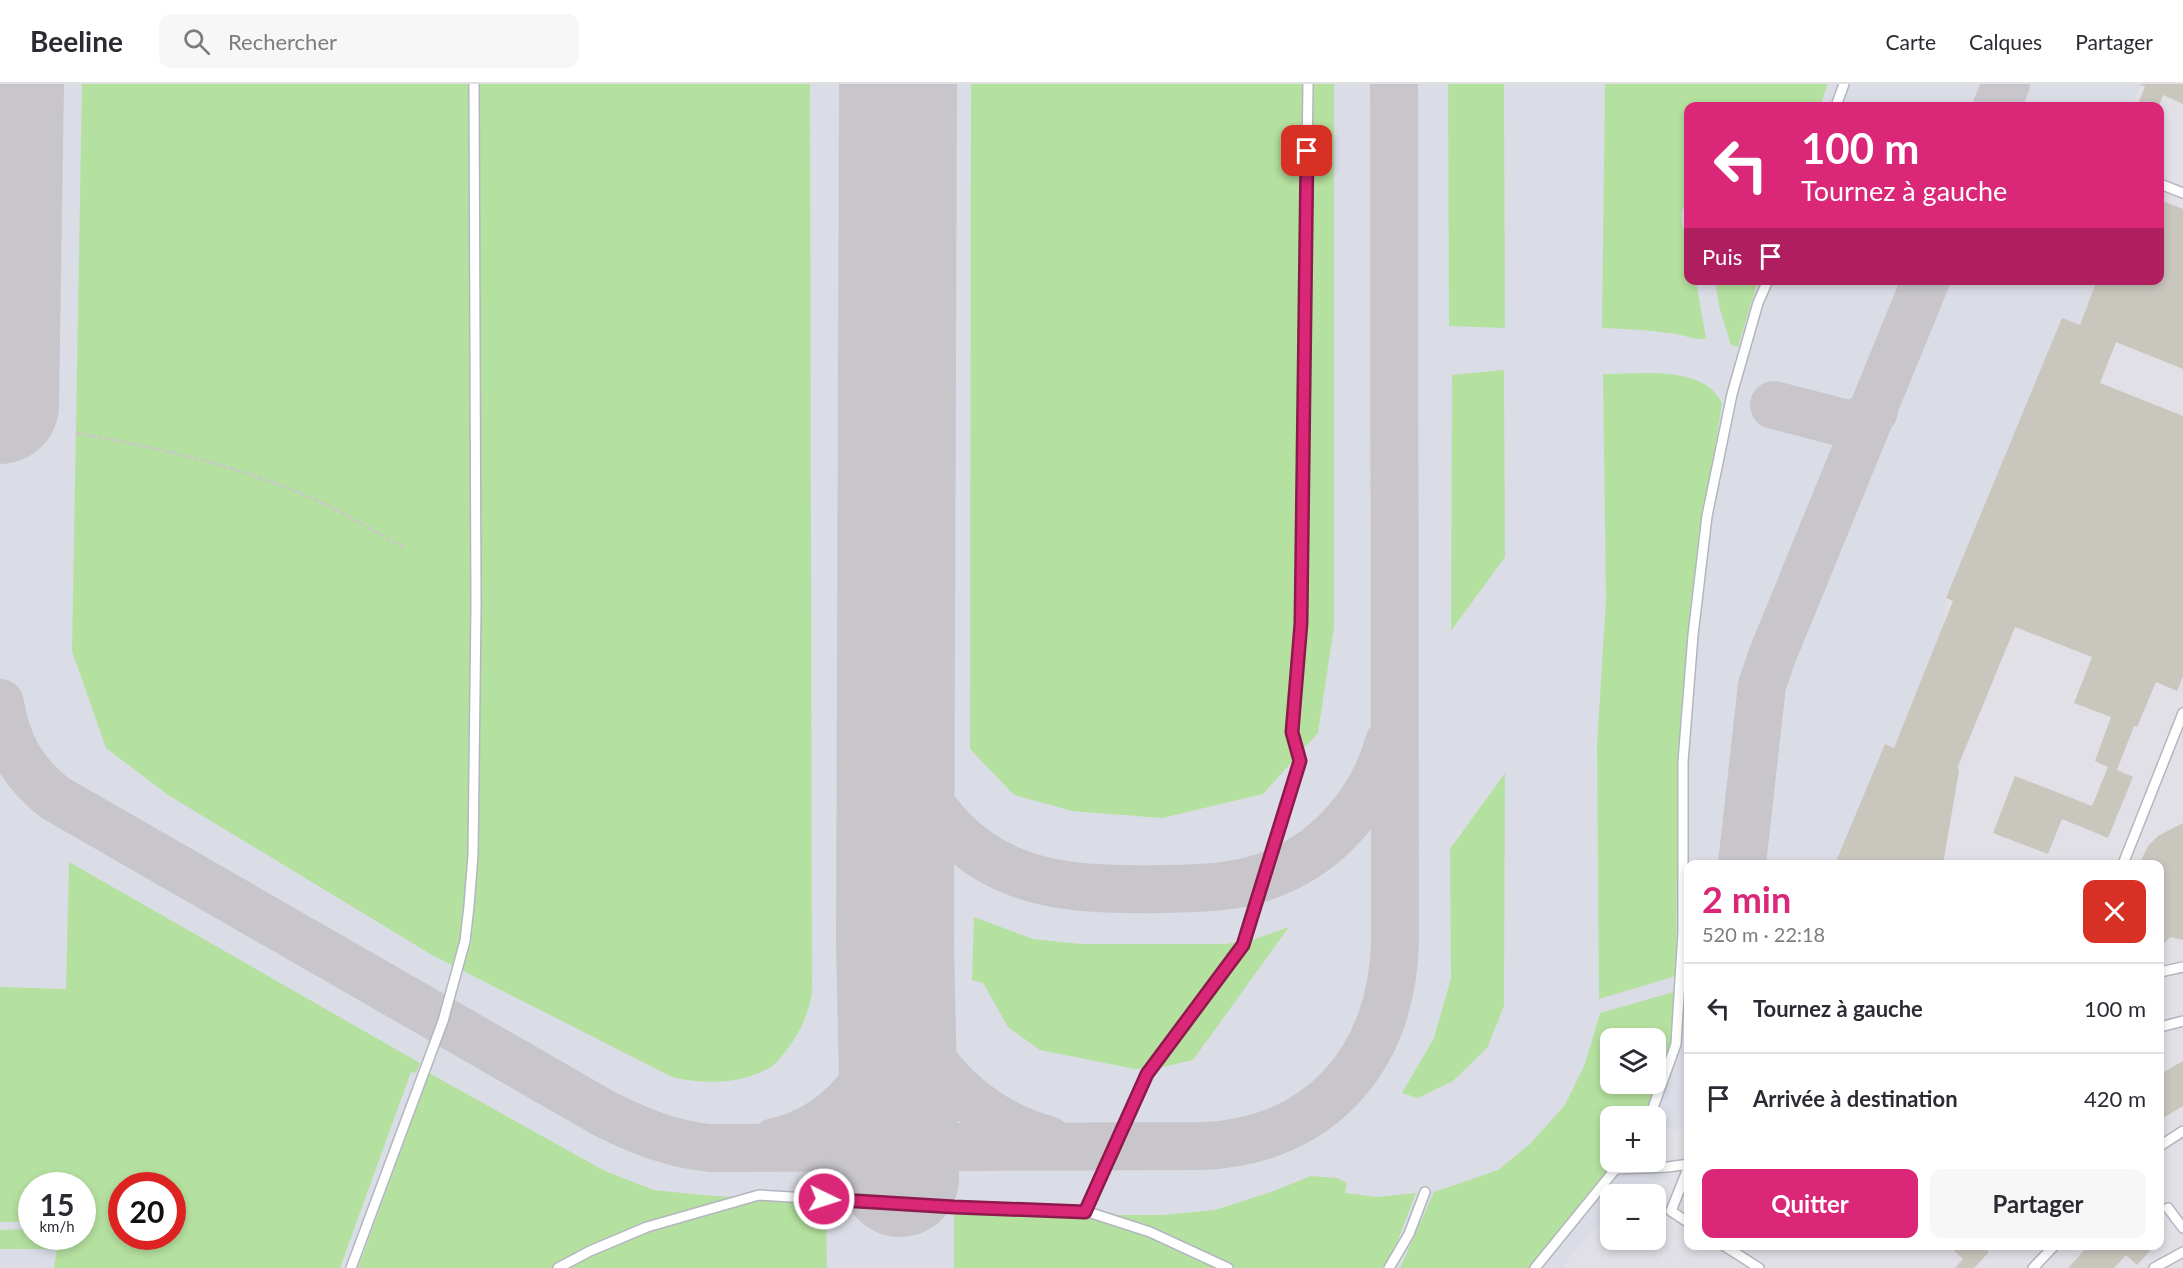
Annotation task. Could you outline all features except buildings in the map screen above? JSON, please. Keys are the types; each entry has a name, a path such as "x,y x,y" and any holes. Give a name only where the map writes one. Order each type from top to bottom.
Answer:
{"lane":[{"path":"351,1268 443,1021 465,941 470,906 473,855 476,607 474,84"},
{"path":"1085,1212 1147,1074 1243,945 1300,761 1292,732 1301,623 1308,84"},
{"path":"1837,102 1844,84"},
{"path":"2164,186 2183,193"},
{"path":"1654,1106 1676,1044 1683,932 1683,762 1693,635 1707,516 1732,394 1758,303 1766,285"},
{"path":"2125,860 2183,713"},
{"path":"2164,971 2183,967"},
{"path":"2164,1026 2183,1021"},
{"path":"2164,1143 2183,1131"},
{"path":"1666,1167 1684,1165"},
{"path":"1535,1268 1613,1172"},
{"path":"1684,1178 1671,1211 1684,1220"},
{"path":"1389,1268 1409,1234 1425,1192"},
{"path":"558,1268 590,1251 647,1227 759,1195 954,1207 1085,1212 1150,1232 1228,1268"},
{"path":"2168,1208 2183,1228"},
{"path":"1731,1250 1759,1268"},
{"path":"2033,1268 2050,1250"},
{"path":"2154,1268 2183,1252"}],"path":[{"path":"76,433 130,443 229,468 294,491 403,547"}],"shaded area":[{"path":"0,84 2141,84 2134,102 1684,102 1684,285 2095,285 2080,325 2062,319 1946,598 1944,625 1894,748 1885,744 1837,860 1684,860 1684,1130 1666,1129 1666,1106 1600,1106 1600,1172 1666,1172 1666,1161 1671,1179 1655,1184 1600,1184 1600,1223 1562,1268 0,1268"},
{"path":"1865,84 2183,84 2183,1268 1562,1268 1600,1223 1600,1250 1666,1250 1666,1184 1634,1184 1646,1172 1666,1172 1666,1129 1684,1082 1684,1250 2164,1250 2164,860 1703,860 1765,365 2137,285 2164,285 2164,102 1858,102"}],"green space":[{"path":"82,84 810,84 812,992 808,1010 797,1034 772,1066 760,1073 735,1080 709,1082 672,1077 432,955 168,795 106,748 72,651"},
{"path":"971,84 1334,84 1334,627 1318,733 1263,794 1162,818 1072,811 1014,795 970,749"},
{"path":"1448,84 1504,84 1505,328 1449,326"},
{"path":"1605,84 1828,84 1821,102 1684,102 1684,207 1681,216 1684,230 1684,285 1697,285 1706,339 1661,332 1602,328"},
{"path":"1716,285 1757,285 1738,347 1731,345 1720,310"},
{"path":"1504,370 1505,557 1451,631 1452,375"},
{"path":"1651,373 1686,377 1701,382 1714,391 1722,404 1690,608 1678,758 1676,976 1599,999 1597,746 1606,599 1603,374"},
{"path":"1505,773 1504,1006 1487,1048 1453,1081 1418,1098 1402,1093 1434,1038 1451,978 1450,849"},
{"path":"69,862 420,1063 416,1073 411,1072 340,1268 54,1268 57,1250 96,1250 96,1172 18,1172 18,1222 0,1222 0,987 66,989"},
{"path":"974,917 1033,939 1081,944 1226,944 1255,939 1289,927 1193,1060 1163,1067 1135,1069 1040,1050 1008,1027 983,983 972,980"},
{"path":"1677,991 1671,1040 1666,1054 1666,1028 1600,1028 1600,1094 1652,1094 1648,1106 1600,1106 1600,1172 1611,1172 1533,1268 1400,1268 1434,1192 1498,1170 1530,1144 1565,1105 1585,1064 1600,1013"},
{"path":"429,1073 605,1171 654,1190 826,1203 827,1268 358,1268"},
{"path":"1311,1176 1337,1178 1347,1183 1345,1193 1378,1197 1416,1193 1393,1253 1382,1268 954,1268 954,1215 1162,1215 1215,1210"},
{"path":"18,1229 18,1249 0,1249 0,1230"}],"taxiway":[{"path":"0,703 7,732 18,756 33,778 55,798 605,1114 656,1136 710,1148 1201,1146 1243,1141 1281,1129 1314,1111 1342,1086 1364,1057 1380,1023 1391,985 1395,943 1394,84"},
{"path":"1999,102 2006,84"},
{"path":"1742,860 1762,685 1924,285"},
{"path":"1774,405 1847,424 1863,421 1874,411"},
{"path":"896,676 901,718 915,775 935,810 949,827 972,848 1022,875 1077,886 1106,889 1192,888 1246,882 1272,874 1312,852 1346,822 1372,784 1389,742"},
{"path":"895,942 913,1023 936,1064 950,1081 985,1111 1026,1133 1048,1140"},
{"path":"775,1142 802,1133 825,1120 864,1082 878,1058 888,1033 894,1006 896,978"}],"runway":[{"path":"0,405 5,84"},
{"path":"898,84 895,942 900,1178"}],"route":[{"path":"824,1199 1085,1212 1147,1074 1243,945 1300,761 1292,732 1301,623 1307,151"}]}
